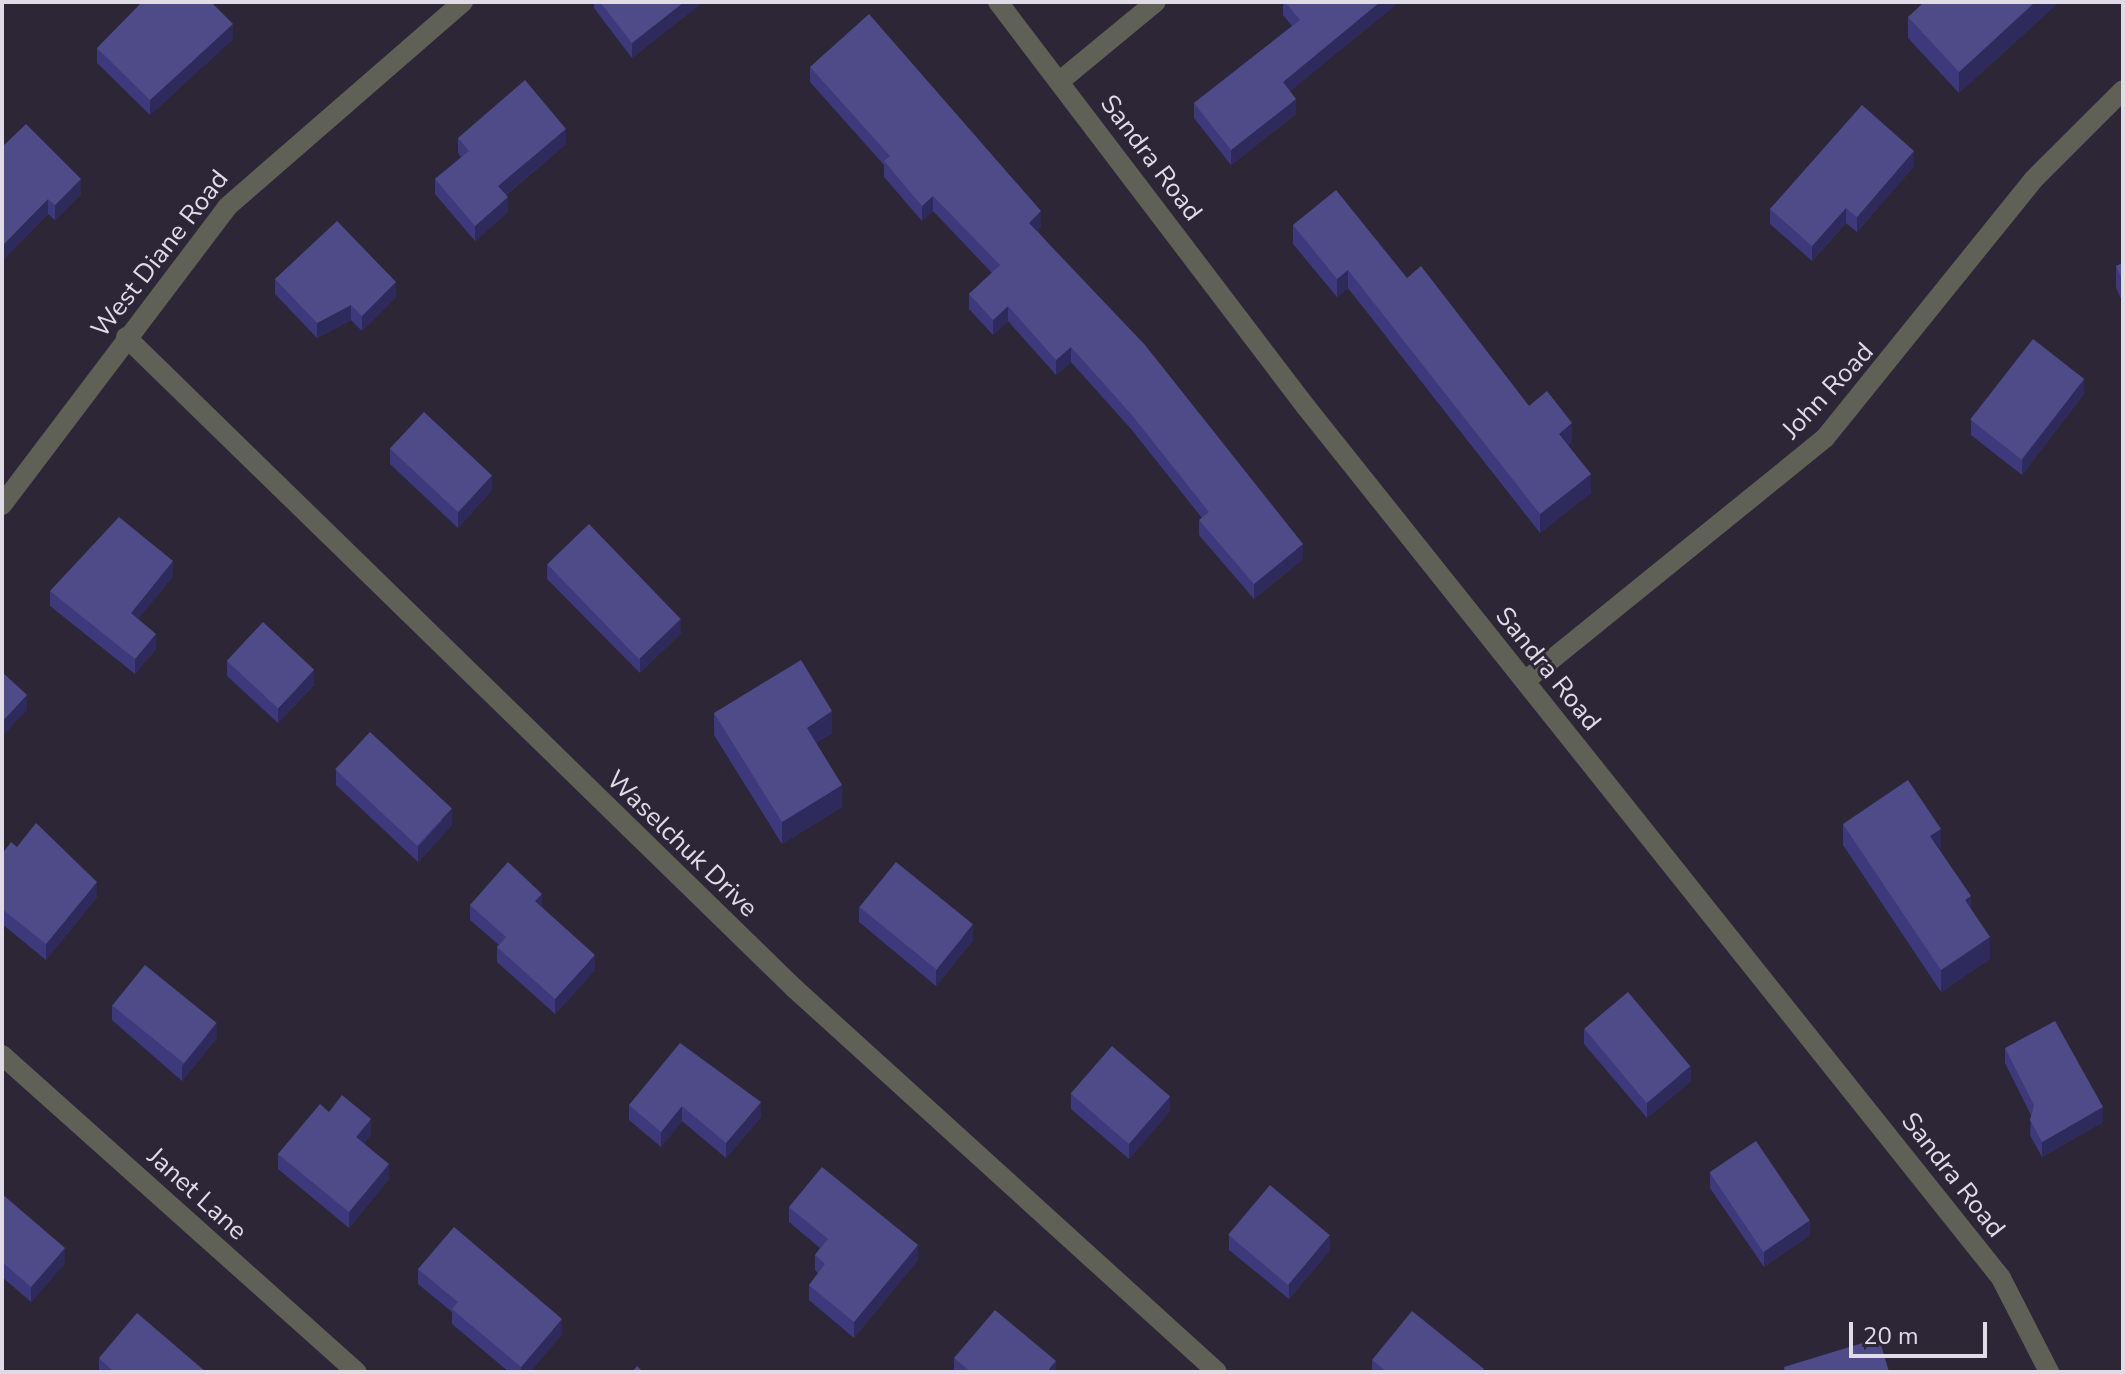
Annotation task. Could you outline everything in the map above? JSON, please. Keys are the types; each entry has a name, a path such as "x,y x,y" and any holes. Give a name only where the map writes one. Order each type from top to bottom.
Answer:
{"street":[{"name":"West Diane Road","path":"2,505 126,337 256,175 463,2"},
{"name":"Sandra Road","path":"998,2 1525,681 2001,1278 2049,1372"},
{"path":"1060,81 1156,2"},
{"name":"John Road","path":"1525,681 1825,438 2033,180 2123,90"},
{"name":"Waselchuk Drive","path":"126,337 794,988 1217,1372"},
{"name":"Janet Lane","path":"2,1055 357,1372"}],"building":[{"path":"142,2 211,2 233,24 150,100 97,48"},
{"path":"600,2 684,2 632,43"},
{"path":"1285,2 1380,2 1283,82 1296,99 1231,150 1194,103 1300,20"},
{"path":"1924,2 2035,2 1959,72 1908,17"},
{"path":"869,14 1041,211 1029,223 1145,345 1303,544 1254,584 1199,520 1209,512 1131,414 1071,347 1056,360 1008,306 993,320 969,294 1000,265 933,196 922,206 884,161 890,156 810,67"},
{"path":"525,80 566,129 498,186 508,197 475,226 435,179 469,151 458,138"},
{"path":"1862,105 1914,151 1857,217 1846,208 1812,246 1770,209"},
{"path":"26,124 81,179 55,205 48,199 2,246 2,147"},
{"path":"1336,190 1407,278 1421,266 1529,406 1547,391 1572,423 1559,434 1591,474 1540,514 1348,270 1337,279 1293,225"},
{"path":"337,221 396,282 362,316 351,305 317,323 275,279"},
{"path":"2123,263 2123,281 2116,266"},
{"path":"2033,339 2084,379 2021,459 1970,419"},
{"path":"424,412 492,475 458,512 390,449"},
{"path":"119,517 173,561 131,613 156,634 135,659 50,591"},
{"path":"589,524 681,619 639,659 547,564"},
{"path":"263,622 314,670 278,709 227,661"},
{"path":"801,660 832,711 807,728 842,785 782,822 714,713"},
{"path":"2,672 27,695 2,722"},
{"path":"370,732 452,808 417,846 335,769"},
{"path":"1908,780 1941,829 1930,836 1971,896 1965,900 1990,937 1941,970 1843,824"},
{"path":"36,823 97,882 46,944 2,909 2,854 11,842 17,847"},
{"path":"508,862 542,894 535,901 595,955 555,999 497,947 506,937 470,905"},
{"path":"896,862 973,924 936,969 859,907"},
{"path":"145,965 216,1023 184,1063 112,1005"},
{"path":"1628,992 1690,1066 1647,1103 1584,1029"},
{"path":"2055,1021 2103,1107 2042,1142 2030,1120 2034,1105 2005,1048"},
{"path":"680,1043 761,1102 726,1143 682,1106 661,1132 629,1105"},
{"path":"1112,1046 1170,1097 1129,1144 1071,1094"},
{"path":"342,1095 371,1119 356,1137 389,1164 349,1212 278,1154 320,1104 329,1112"},
{"path":"1756,1141 1810,1221 1763,1252 1710,1172"},
{"path":"822,1167 918,1245 854,1322 809,1285 825,1264 815,1255 828,1239 789,1207"},
{"path":"1270,1185 1330,1235 1288,1285 1228,1235"},
{"path":"2,1194 65,1248 31,1287 2,1262"},
{"path":"454,1227 562,1319 521,1367 452,1309 458,1302 418,1269"},
{"path":"995,1310 1056,1361 1049,1369 1052,1372 971,1372 954,1358"},
{"path":"1412,1311 1484,1369 1481,1372 1387,1372 1372,1360"},
{"path":"137,1313 206,1372 114,1372 99,1358"},
{"path":"1879,1338 1889,1372 1785,1372 1784,1367"}]}
